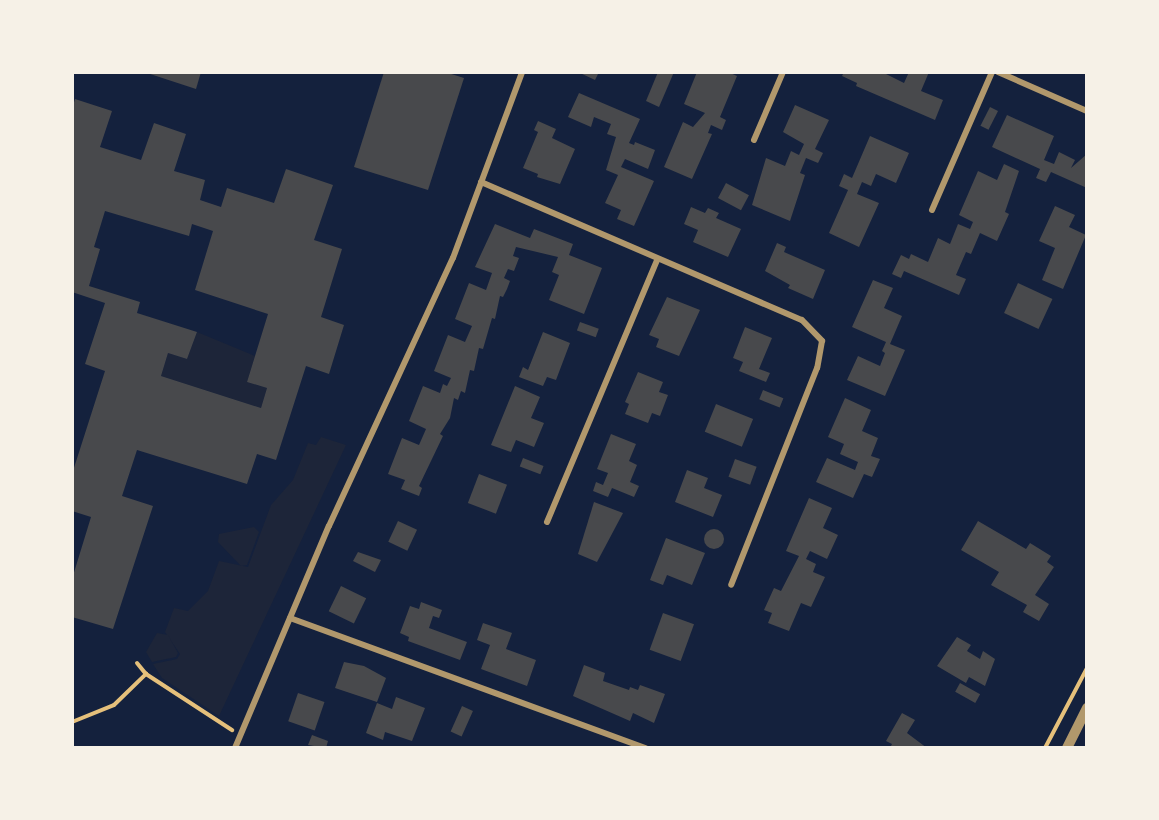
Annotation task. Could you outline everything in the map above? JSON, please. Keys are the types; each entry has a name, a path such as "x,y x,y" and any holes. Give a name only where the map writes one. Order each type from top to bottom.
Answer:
{"street":[{"path":"235,748 290,618 453,258 522,72"},
{"path":"754,140 783,72"},
{"path":"932,210 992,72"},
{"path":"998,72 1087,111"},
{"path":"481,182 657,260 802,320 822,340 817,368 731,585"},
{"path":"547,522 657,260"},
{"path":"290,618 646,748"},
{"path":"1067,748 1087,708"}],"path":[{"path":"138,663 146,674 240,735"},
{"path":"1045,748 1087,668"},
{"path":"72,722 114,705 146,674"}],"shaded area":[{"path":"197,332 255,356 247,382 267,388 261,408 161,376 168,353 187,359"},
{"path":"321,437 346,445 219,716 162,678 153,664 177,659 180,654 165,632 174,608 188,611 208,591 219,561 248,567 271,505 293,480 308,443 316,445"},
{"path":"254,527 259,532 247,565 241,566 218,542 219,534"},
{"path":"157,633 168,635 178,653 176,657 152,662 146,652"}],"building":[{"path":"144,72 201,72 196,89"},
{"path":"384,72 445,72 464,78 428,190 354,167"},
{"path":"578,72 599,72 595,80"},
{"path":"658,72 674,72 659,107 646,101"},
{"path":"697,72 728,72 737,76 720,117 726,120 722,130 711,125 708,133 712,134 692,179 664,167 683,122 693,127 705,113 684,104"},
{"path":"844,72 882,72 904,83 909,72 929,72 921,91 943,100 935,120 856,86 857,83 842,76"},
{"path":"579,93 640,119 629,143 634,145 635,142 655,150 648,169 625,159 621,167 654,181 634,226 617,219 621,210 605,203 618,175 606,170 616,137 607,134 611,124 594,117 591,127 568,117"},
{"path":"75,99 112,111 100,147 141,160 154,123 186,134 174,171 205,180 200,200 221,207 227,188 274,203 286,169 333,185 314,240 342,249 321,317 344,325 329,374 306,366 276,460 257,454 247,484 137,450 122,496 153,506 113,629 72,617 72,579 91,517 72,511 72,474 105,371 85,364 105,303 72,292 72,109","holes":["105,211 189,236 192,224 213,231 195,290 268,314 247,382 267,388 261,408 161,376 168,353 187,359 197,332 137,313 140,302 89,286 100,249 94,247"]},
{"path":"795,105 829,120 815,149 823,153 818,163 806,158 800,173 805,175 790,221 752,205 766,158 785,166 791,151 799,155 804,144 783,132"},
{"path":"990,107 998,111 988,130 980,126"},
{"path":"1007,115 1054,136 1044,160 1054,164 1059,152 1075,160 1071,168 1087,154 1087,188 1051,172 1046,182 1036,178 1040,169 992,147"},
{"path":"538,121 556,129 552,138 575,149 560,184 537,177 538,174 523,168 538,132 534,130"},
{"path":"870,136 909,153 896,183 876,174 871,186 862,182 857,194 879,203 859,247 829,233 848,190 839,186 844,174 852,178"},
{"path":"1004,164 1019,171 1005,212 1009,214 997,241 980,233 971,254 966,252 956,275 966,279 959,295 904,271 901,278 892,274 901,255 909,259 911,254 928,262 938,238 950,244 958,224 970,229 973,222 959,215 978,171 997,180"},
{"path":"726,183 749,195 741,210 718,198"},
{"path":"1055,206 1075,215 1069,227 1086,235 1063,289 1042,280 1055,248 1039,241"},
{"path":"691,207 705,213 708,208 719,213 716,218 741,229 728,257 693,242 698,230 684,224"},
{"path":"495,224 530,238 534,229 573,244 569,255 602,268 584,314 549,300 559,275 552,272 558,257 516,247 513,256 519,258 514,271 508,269 504,278 510,281 507,289 503,297 500,296 495,319 492,318 483,349 479,348 474,371 470,370 465,393 461,391 458,400 454,398 450,418 440,434 443,436 419,486 422,488 419,496 401,489 405,480 388,474 402,438 419,445 426,429 409,421 423,386 440,393 443,384 447,386 451,378 434,371 448,335 465,342 472,326 455,319 469,283 486,290 492,273 475,267"},
{"path":"777,243 786,247 784,252 825,270 813,299 788,288 790,285 765,271"},
{"path":"873,280 893,288 884,308 902,316 890,344 905,350 885,396 847,380 858,356 880,366 885,353 882,351 886,342 852,327"},
{"path":"1018,283 1052,299 1038,329 1004,313"},
{"path":"667,297 700,310 679,356 656,347 659,339 649,335"},
{"path":"580,322 599,329 596,337 577,330"},
{"path":"745,327 772,338 759,369 770,373 766,382 739,371 743,362 733,358"},
{"path":"543,332 570,343 556,380 547,377 543,386 519,377 523,367 528,370"},
{"path":"638,372 663,382 659,392 668,395 660,416 652,413 648,423 625,414 629,404 625,402"},
{"path":"515,386 540,397 531,418 544,423 534,447 516,440 511,452 491,445"},
{"path":"763,390 783,398 780,408 759,399"},
{"path":"845,398 871,410 862,431 878,438 871,456 880,459 872,477 864,474 853,498 816,482 827,458 855,470 858,462 840,454 844,444 828,437"},
{"path":"716,404 753,419 742,447 705,432"},
{"path":"611,434 636,444 629,461 637,465 630,482 639,486 634,497 612,488 608,497 593,491 596,482 603,485 608,473 597,469"},
{"path":"523,458 544,466 540,474 520,466"},
{"path":"735,459 757,467 750,485 729,477"},
{"path":"687,470 708,478 704,488 722,495 713,517 675,502"},
{"path":"479,474 507,485 496,514 468,503"},
{"path":"809,498 832,508 823,528 838,535 827,559 810,551 806,559 816,564 813,572 825,577 811,607 801,603 789,631 768,623 772,613 764,610 774,588 781,591 799,556 786,551"},
{"path":"594,502 623,513 597,562 578,554"},
{"path":"398,521 417,530 407,551 388,542"},
{"path":"978,521 1026,549 1030,543 1051,556 1047,562 1054,567 1035,595 1049,604 1039,621 1023,612 1027,605 991,585 999,572 961,550"},
{"path":"710,529 718,529 724,535 724,543 718,549 710,549 704,543 704,535"},
{"path":"666,538 705,553 692,585 667,575 663,585 650,580"},
{"path":"358,552 381,560 375,572 353,561"},
{"path":"341,586 366,598 354,623 329,611"},
{"path":"421,602 442,610 439,618 433,616 429,628 467,642 460,660 408,641 409,637 400,633 410,606 419,609"},
{"path":"663,613 694,624 681,661 650,650"},
{"path":"483,623 512,633 506,649 536,660 527,686 481,669 490,645 477,640"},
{"path":"957,637 971,645 967,651 980,659 983,651 995,659 985,686 969,677 966,683 937,666"},
{"path":"344,662 364,666 386,678 377,702 335,688"},
{"path":"584,665 605,673 603,681 629,690 630,687 638,690 640,685 665,694 654,723 633,713 630,721 573,696"},
{"path":"960,683 980,694 975,703 955,692"},
{"path":"298,693 324,702 315,730 288,721"},
{"path":"396,697 425,708 412,741 385,732 383,740 366,733 377,703 392,709"},
{"path":"462,706 473,711 462,736 451,732"},
{"path":"902,713 915,720 907,733 927,748 890,748 892,744 886,741"},
{"path":"312,735 328,741 326,748 308,745"}]}
